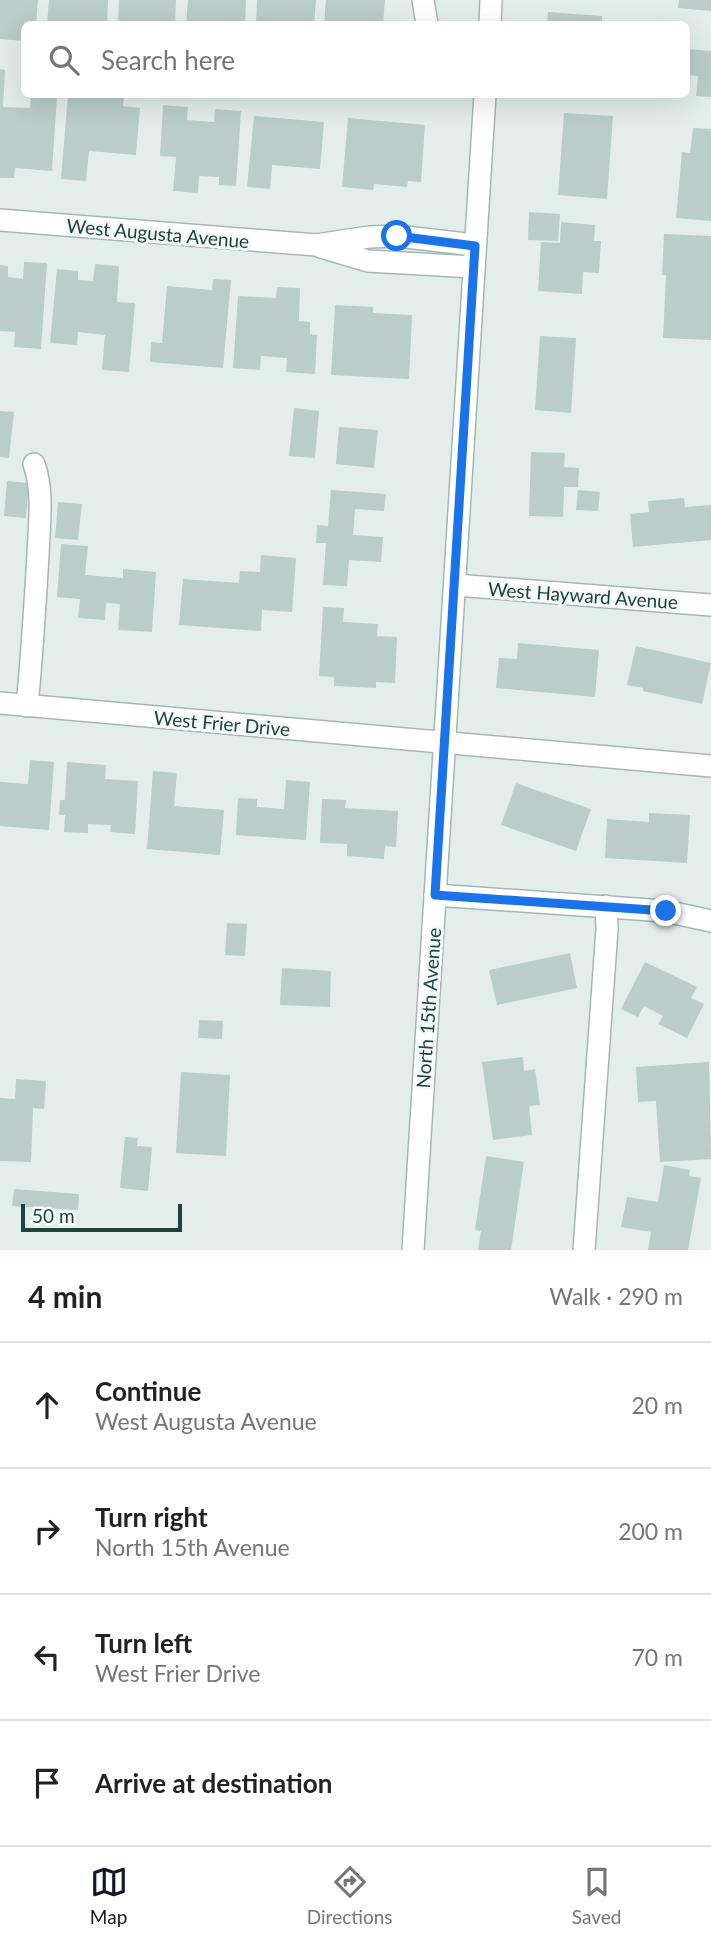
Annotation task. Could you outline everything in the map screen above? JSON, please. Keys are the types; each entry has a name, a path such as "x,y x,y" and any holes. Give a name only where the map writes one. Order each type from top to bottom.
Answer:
{"street":[{"path":"423,0 426,21"},
{"path":"490,21 491,0"},
{"name":"North 15th Avenue","path":"412,1250 485,98"},
{"name":"West Augusta Avenue","path":"0,220 316,245 368,261 474,267"},
{"name":"West Augusta Avenue","path":"316,245 369,237 475,246"},
{"path":"412,263 415,239"},
{"path":"27,706 39,528 39,478 34,464"},
{"name":"West Hayward Avenue","path":"455,585 711,605"},
{"name":"West Frier Drive","path":"0,704 711,766"},
{"path":"435,895 666,911 711,921"},
{"path":"584,1250 606,943 606,906"}],"building":[{"path":"0,0 38,0 36,21 21,21 21,41 0,39"},
{"path":"49,0 108,0 107,21 47,21"},
{"path":"119,0 176,0 175,21 118,21"},
{"path":"188,0 246,0 245,21 186,21"},
{"path":"257,0 316,0 314,21 256,21"},
{"path":"326,0 385,0 383,21 324,21"},
{"path":"679,0 711,0 711,11 678,8"},
{"path":"548,12 602,16 602,21 547,21"},
{"path":"690,49 711,51 711,97 696,96 698,76 690,75"},
{"path":"0,69 5,70 3,107 30,108 31,98 57,98 52,171 15,168 14,178 0,178"},
{"path":"68,98 124,98 123,106 140,108 136,155 89,151 86,181 61,179"},
{"path":"163,105 188,107 187,120 214,122 215,109 241,111 236,186 219,185 219,177 199,176 198,193 173,191 176,157 160,156"},
{"path":"564,113 613,116 607,199 558,195"},
{"path":"254,116 324,122 320,169 272,165 270,189 247,187"},
{"path":"348,118 425,125 421,182 408,181 407,187 374,184 373,190 342,187"},
{"path":"693,128 711,129 711,221 676,218 682,152 690,153"},
{"path":"529,212 560,214 558,241 528,240"},
{"path":"561,222 595,225 594,241 601,241 599,273 583,272 582,294 538,291 541,242 560,243"},
{"path":"664,234 711,236 711,340 663,338 666,275 662,275"},
{"path":"24,262 47,263 41,349 14,347 15,332 0,331 0,265 8,266 8,277 23,279"},
{"path":"95,264 119,266 117,302 135,303 129,372 102,370 105,335 78,332 77,345 50,343 57,269 78,271 78,280 93,281"},
{"path":"213,279 231,280 223,368 150,362 151,342 162,343 167,286 212,290"},
{"path":"277,287 300,288 299,321 310,322 310,334 317,335 315,374 286,372 287,358 261,356 260,370 233,368 238,296 276,298"},
{"path":"335,305 373,307 373,313 412,315 409,379 331,375"},
{"path":"540,336 576,338 571,413 535,410"},
{"path":"294,408 319,411 315,458 289,456"},
{"path":"0,411 14,412 9,458 0,457"},
{"path":"339,427 378,430 374,468 336,464"},
{"path":"531,452 565,453 564,467 579,468 578,487 564,487 563,517 529,516"},
{"path":"7,481 29,483 26,518 4,516"},
{"path":"331,490 386,494 384,511 355,509 353,535 383,537 381,562 349,560 347,586 323,585 326,543 316,543 317,525 328,526"},
{"path":"578,490 600,492 598,511 576,510"},
{"path":"684,498 685,507 711,505 711,540 633,547 630,514 649,512 648,501"},
{"path":"58,502 82,504 78,540 55,538"},
{"path":"61,544 88,546 85,575 123,578 123,569 156,572 152,632 118,630 120,604 106,603 105,620 78,618 80,599 57,597"},
{"path":"261,555 296,558 292,612 262,610 261,631 179,625 183,579 239,583 240,571 260,572"},
{"path":"323,607 344,608 343,622 378,624 377,636 397,637 395,683 376,682 376,688 334,686 334,677 319,676"},
{"path":"518,643 599,650 595,697 496,688 499,658 517,659"},
{"path":"636,646 711,663 702,704 627,685"},
{"path":"30,760 54,762 49,830 0,826 0,782 28,784"},
{"path":"67,762 106,765 105,779 138,781 135,834 110,832 111,825 88,824 88,833 64,832 65,815 59,815 60,800 65,800"},
{"path":"153,771 177,773 174,806 224,810 220,855 147,849"},
{"path":"286,780 310,782 306,840 236,835 238,798 257,799 257,807 284,809"},
{"path":"516,783 591,809 576,851 501,825"},
{"path":"322,799 346,800 345,808 398,811 396,847 385,846 384,859 347,856 347,844 320,843"},
{"path":"649,813 690,815 687,863 605,858 607,819 649,822"},
{"path":"227,923 247,924 245,956 225,955"},
{"path":"570,953 577,988 497,1005 489,970"},
{"path":"645,962 697,987 691,998 704,1004 687,1038 658,1024 663,1016 644,1006 638,1017 621,1009"},
{"path":"282,968 331,971 330,1007 280,1005"},
{"path":"199,1020 223,1021 222,1039 198,1038"},
{"path":"523,1057 524,1071 535,1069 540,1105 529,1106 532,1135 493,1140 482,1062"},
{"path":"709,1062 711,1159 660,1162 656,1101 638,1102 636,1067"},
{"path":"181,1072 230,1075 226,1156 176,1153"},
{"path":"16,1079 46,1081 44,1109 33,1108 31,1162 0,1161 0,1098 15,1099"},
{"path":"125,1137 138,1138 137,1146 152,1147 148,1191 120,1188"},
{"path":"486,1156 524,1162 511,1250 478,1250 481,1231 475,1230"},
{"path":"664,1165 690,1170 689,1176 701,1178 688,1250 648,1250 651,1232 621,1227 627,1197 658,1202"},
{"path":"14,1189 79,1194 78,1210 12,1206"}],"route":[{"path":"397,236 475,246 435,895 666,911"}]}
